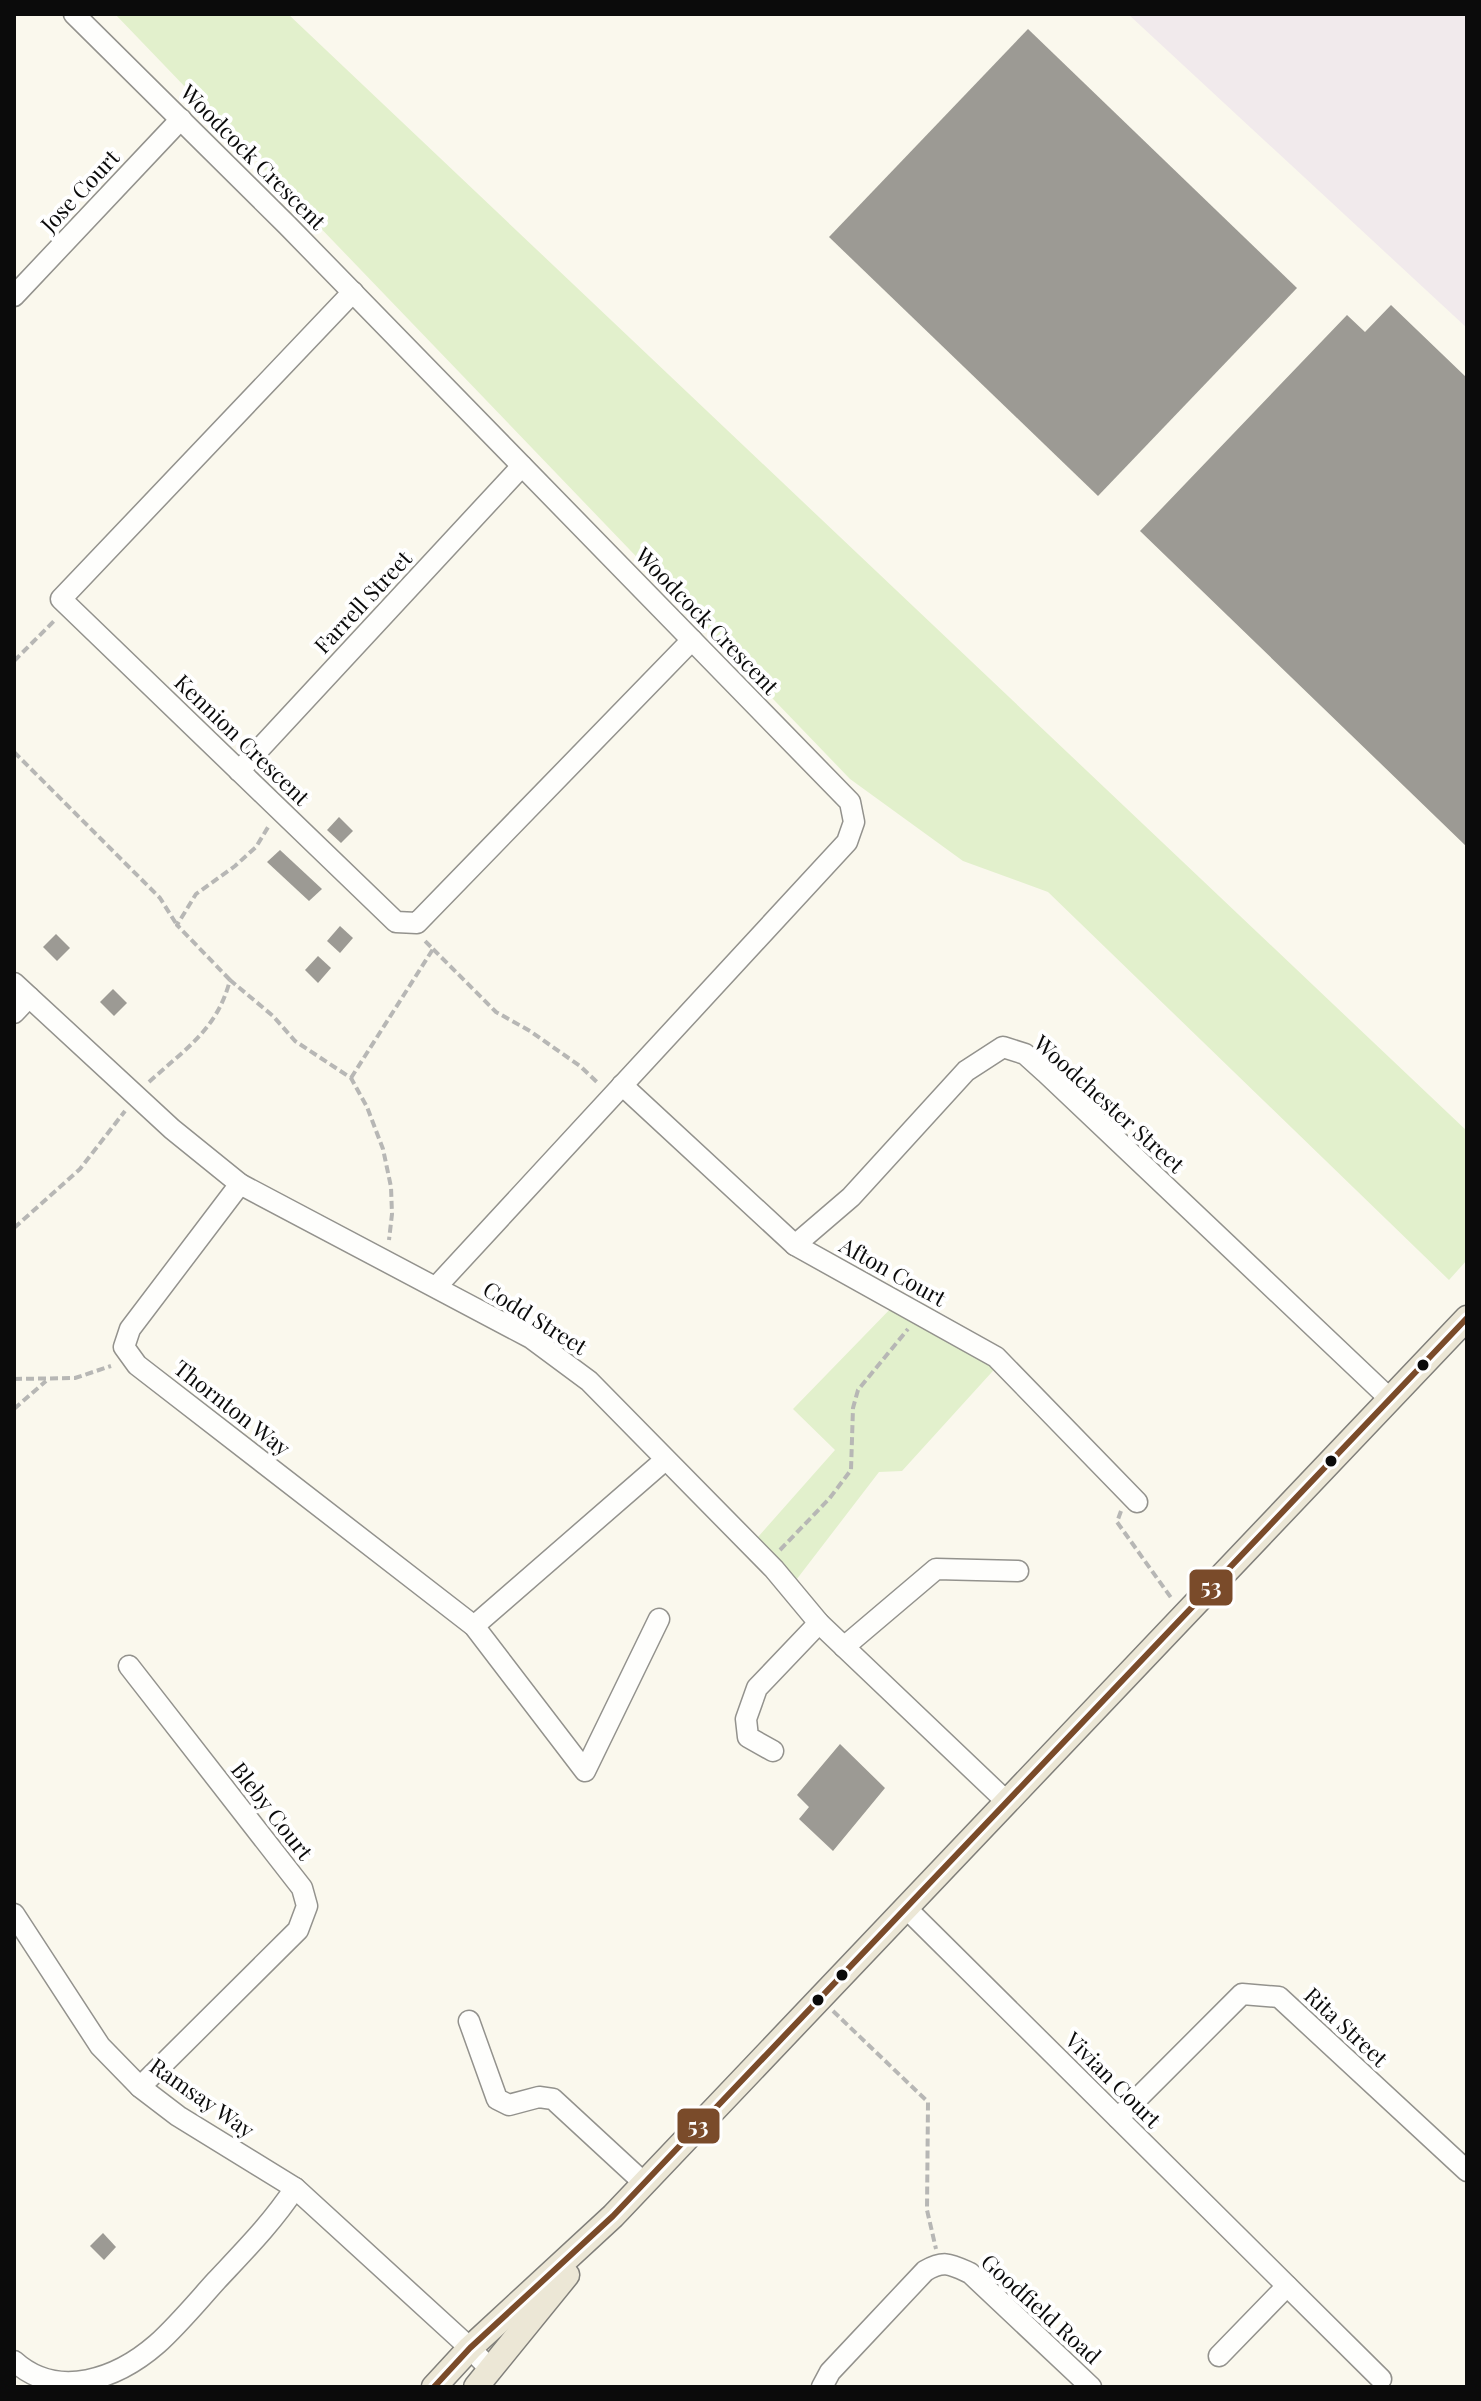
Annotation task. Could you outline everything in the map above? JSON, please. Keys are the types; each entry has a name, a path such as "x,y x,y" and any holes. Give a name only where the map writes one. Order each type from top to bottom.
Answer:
{"main road":[{"path":"434,2387 470,2348 613,2216 1467,1318"},
{"path":"484,2379 613,2216"}],"street":[{"name":"Woodcock Crescent","path":"74,14 353,292 850,802 854,822 847,842 437,1286"},
{"name":"Jose Court","path":"14,296 181,119"},
{"name":"Kennion Crescent","path":"353,292 61,599 396,922 417,923 692,640"},
{"name":"Farrell Street","path":"239,771 522,466"},
{"path":"14,1013 21,990"},
{"name":"Codd Street","path":"21,990 172,1129 240,1184 531,1338 589,1381 767,1563 819,1623 1007,1802"},
{"name":"Woodchester Street","path":"795,1245 851,1197 966,1071 1003,1047 1025,1054 1046,1073 1390,1399"},
{"name":"Afton Court","path":"622,1085 795,1245 996,1357 1133,1498"},
{"name":"Thornton Way","path":"240,1184 130,1329 124,1347 137,1365 474,1626 585,1771 659,1619"},
{"path":"474,1626 665,1460"},
{"path":"844,1647 936,1569 1018,1571"},
{"path":"773,1751 748,1737 746,1719 757,1688 819,1623"},
{"name":"Bleby Court","path":"129,1666 302,1888 307,1906 298,1930 140,2087"},
{"name":"Vivian Court","path":"906,1908 1381,2379"},
{"name":"Ramsay Way","path":"14,1914 100,2046 140,2087 178,2116 295,2188 470,2348 484,2379"},
{"name":"Rita Street","path":"1118,2118 1242,1994 1279,1997 1467,2171"},
{"path":"469,2021 497,2099 509,2105 539,2097 553,2099 644,2183"},
{"path":"14,2361 43,2379 77,2383 96,2380 130,2364 158,2343 276,2216 295,2188"},
{"path":"822,2387 830,2372 925,2271 939,2263"},
{"name":"Goodfield Road","path":"939,2263 970,2273 1091,2387"},
{"path":"1219,2356 1287,2286"}],"path":[{"path":"14,661 60,616"},
{"path":"14,752 160,898 177,925 230,980 273,1016 295,1041 351,1078 367,1107 383,1149 391,1187 392,1214 387,1247"},
{"path":"177,925 196,894 256,847 273,818"},
{"path":"425,941 496,1012 530,1031 580,1066 600,1085"},
{"path":"351,1078 433,949"},
{"path":"147,1084 211,1025 225,1001 230,980"},
{"path":"14,1228 80,1169 127,1109"},
{"path":"767,1563 829,1499 851,1470 853,1408 858,1390 920,1314"},
{"path":"14,1379 75,1378 111,1366"},
{"path":"14,1409 47,1379"},
{"path":"1133,1498 1117,1522 1174,1601"},
{"path":"820,1999 928,2102 927,2210 939,2263"}],"shaded area":[{"path":"1128,14 1467,14 1467,328"}],"green space":[{"path":"115,14 288,14 1467,1131 1467,1260 1449,1280 1048,892 963,861 850,779"},
{"path":"897,1302 1001,1362 902,1471 879,1472 790,1588 750,1546 835,1450 793,1409"}],"building":[{"path":"1028,29 1297,288 1098,496 829,237"},
{"path":"1391,305 1467,378 1467,847 1140,531 1347,315 1365,332"},
{"path":"339,817 353,831 341,843 327,830"},
{"path":"280,850 322,889 309,901 267,862"},
{"path":"340,926 353,938 340,953 327,941"},
{"path":"56,934 70,948 57,961 43,947"},
{"path":"318,956 331,968 318,983 305,970"},
{"path":"113,989 127,1003 114,1016 100,1002"},
{"path":"840,1744 885,1788 833,1851 799,1819 809,1807 797,1795"},
{"path":"103,2233 116,2247 104,2260 90,2246"}],"transit line":[{"name":"53","path":"434,2387 470,2348 613,2216 1467,1318"}]}
